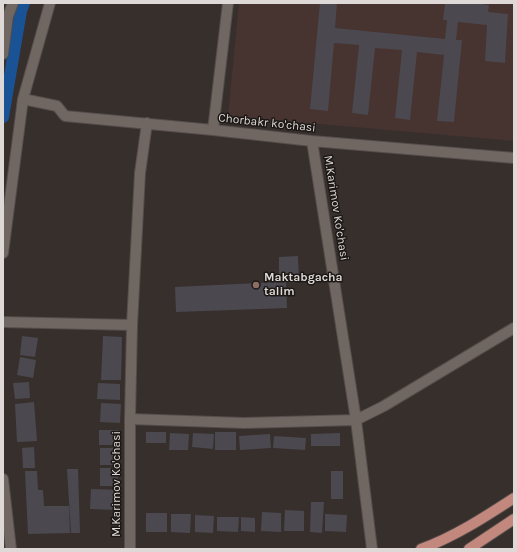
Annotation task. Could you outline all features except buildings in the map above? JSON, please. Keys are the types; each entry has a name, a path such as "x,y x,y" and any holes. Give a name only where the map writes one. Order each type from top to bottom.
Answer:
{"main road":[{"path":"421,549 437,544 483,518 514,498"},
{"path":"469,549 514,519"}],"street":[{"path":"3,54 6,16 13,3"},
{"path":"3,254 23,99 50,3"},
{"path":"212,130 228,3"},
{"name":"Chorbakr ko'chasi","path":"23,99 56,106 65,116 147,123 312,141 514,158"},
{"name":"M.Karimov Ko'chasi","path":"130,549 132,325 140,173 147,123"},
{"name":"M.Karimov Ko'chasi","path":"312,141 356,420 372,549"},
{"path":"3,322 132,325"},
{"name":"M.Karimov Ko'chasi","path":"130,419 244,423 356,420 384,406 514,328"},
{"path":"3,478 11,549"}],"shaded area":[{"path":"239,3 514,3 514,141 228,116"}],"waterway":[{"path":"3,117 21,11 24,3"}],"place":[{"name":"Maktabgacha talim","path":"256,285"}]}
